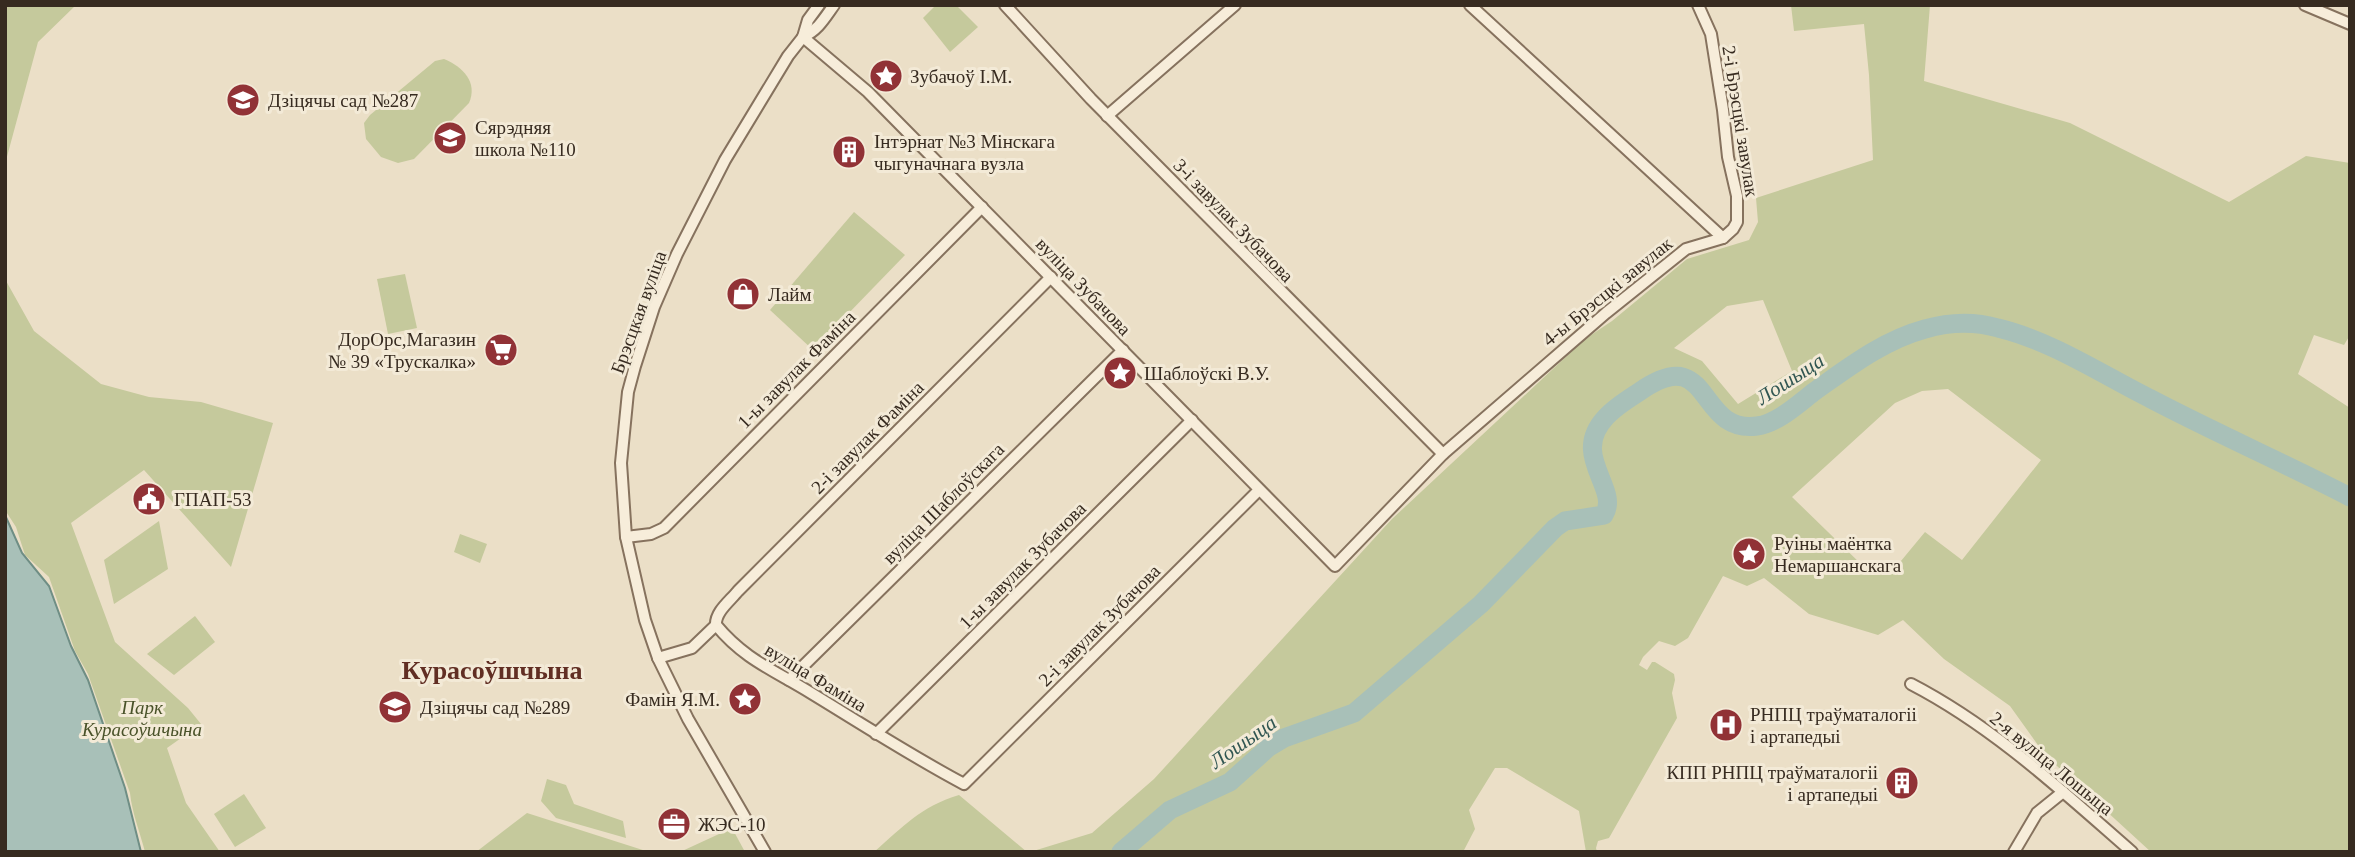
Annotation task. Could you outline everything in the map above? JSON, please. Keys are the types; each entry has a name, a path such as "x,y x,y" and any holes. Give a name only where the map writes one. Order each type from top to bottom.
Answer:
{"street":[{"name":"Брэсцкая вуліца","path":"765,852 688,719 658,658 645,620 626,537 621,463 628,392 654,307 707,193 788,56 803,37 808,20 818,5"},
{"name":"Брэсцкая вуліца","path":"803,37 819,27 834,5"},
{"name":"3-і завулак Зубачова","path":"1005,5 1107,116 1443,454"},
{"path":"1107,116 1235,5"},
{"path":"1469,5 1723,238"},
{"name":"2-і Брэсцкі завулак","path":"1698,5 1711,34 1724,110 1728,157 1737,196 1737,222 1734,229 1723,238"},
{"path":"2305,5 2350,24"},
{"name":"вуліца Зубачова","path":"803,37 869,92 1335,566"},
{"name":"1-ы завулак Фаміна","path":"626,537 651,534 664,528 982,207"},
{"name":"4-ы Брэсцкі завулак","path":"1335,566 1443,454 1606,313 1686,249 1723,238"},
{"name":"2-і завулак Фаміна","path":"716,625 718,614 738,591 1051,277"},
{"name":"вуліца Шаблоўскага","path":"789,680 1122,350"},
{"name":"1-ы завулак Зубачова","path":"876,734 1192,421"},
{"name":"2-і завулак Зубачова","path":"964,784 1259,490"},
{"path":"658,658 692,648 716,625"},
{"name":"вуліца Фаміна","path":"716,625 731,644 752,659 964,784"},
{"name":"2-я вуліца Лошыца","path":"1911,684 1944,701 2026,760 2132,852"},
{"path":"2014,852 2036,813 2063,792"}],"green space":[{"path":"5,5 76,5 38,42 5,164"},
{"path":"936,5 956,5 978,27 950,52 923,18"},
{"path":"1791,5 1930,5 1924,81 2070,123 2229,202 2306,156 2350,163 2350,335 2344,345 2314,335 2298,374 2350,408 2350,852 2151,852 2045,755 2010,706 1944,659 1903,620 1878,635 1809,614 1764,578 1747,586 1723,576 1688,638 1675,646 1659,641 1639,665 1647,670 1652,662 1655,662 1674,674 1672,693 1677,718 1609,838 1598,841 1597,852 1586,852 1579,811 1507,768 1495,768 1469,810 1475,829 1463,852 1030,852 1092,833 1154,779 1392,519 1585,339 1612,321 1687,259 1749,240 1758,222 1756,198 1873,160 1864,24 1794,31","holes":["1763,300 1792,371 1738,404 1702,361 1674,348 1727,306","1948,389 2041,460 1962,560 1925,532 1891,573 1863,566 1792,497 1895,403 1922,391"]},
{"path":"444,59 467,76 472,88 469,103 414,159 398,163 381,157 366,139 364,123 435,61"},
{"path":"854,212 905,255 813,350 770,310"},
{"path":"405,274 417,328 388,334 377,279"},
{"name":"Парк Курасоўшчына","path":"5,279 34,331 101,384 149,397 201,402 273,423 231,567 144,470 71,523 115,642 188,708 201,724 167,748 186,803 220,852 145,852 130,793 88,674 75,651 49,577 25,555 16,527 5,510"},
{"path":"159,521 168,569 114,604 104,560"},
{"path":"460,534 487,544 480,563 454,552"},
{"path":"195,616 215,642 174,675 147,654"},
{"path":"547,779 566,785 574,804 623,821 626,838 556,818 541,801"},
{"path":"244,794 266,828 235,847 214,814"},
{"path":"959,795 1027,852 874,852 923,811"},
{"path":"527,813 649,852 476,852"},
{"path":"732,828 745,852 680,852"}],"water":[{"path":"5,515 22,553 49,586 71,646 88,680 125,788 141,852 5,852"}],"waterway":[{"name":"Лошыца","path":"1121,852 1170,810 1230,782 1269,747 1284,738 1354,713 1481,604 1555,528 1565,521 1604,515 1606,494 1592,445 1596,431 1617,407 1663,379 1680,376 1693,382 1723,417 1737,425 1757,426 1780,417 1854,364 1895,340 1943,325 1971,323 1989,326 2038,341 2350,497"}],"place":[{"name":"Зубачоў І.М.","path":"886,76"},
{"name":"Дзіцячы сад №287","path":"243,100"},
{"name":"Сярэдняя школа №110","path":"450,138"},
{"name":"Інтэрнат №3 Мінскага чыгуначнага вузла","path":"849,152"},
{"name":"Лайм","path":"743,294"},
{"name":"ДорОрс,Магазин № 39 «Трускалка»","path":"501,350"},
{"name":"Шаблоўскі В.У.","path":"1120,373"},
{"name":"ГПАП-53","path":"149,499"},
{"name":"Руіны маёнтка Немаршанскага","path":"1749,554"},
{"name":"Фамін Я.М.","path":"745,699"},
{"name":"Дзіцячы сад №289","path":"395,707"},
{"name":"РНПЦ траўматалогіі і артапедыі","path":"1726,725"},
{"name":"КПП РНПЦ траўматалогіі і артапедыі","path":"1902,783"},
{"name":"ЖЭС-10","path":"674,824"}],"district":[{"name":"Курасоўшчына","path":"492,670"}]}
